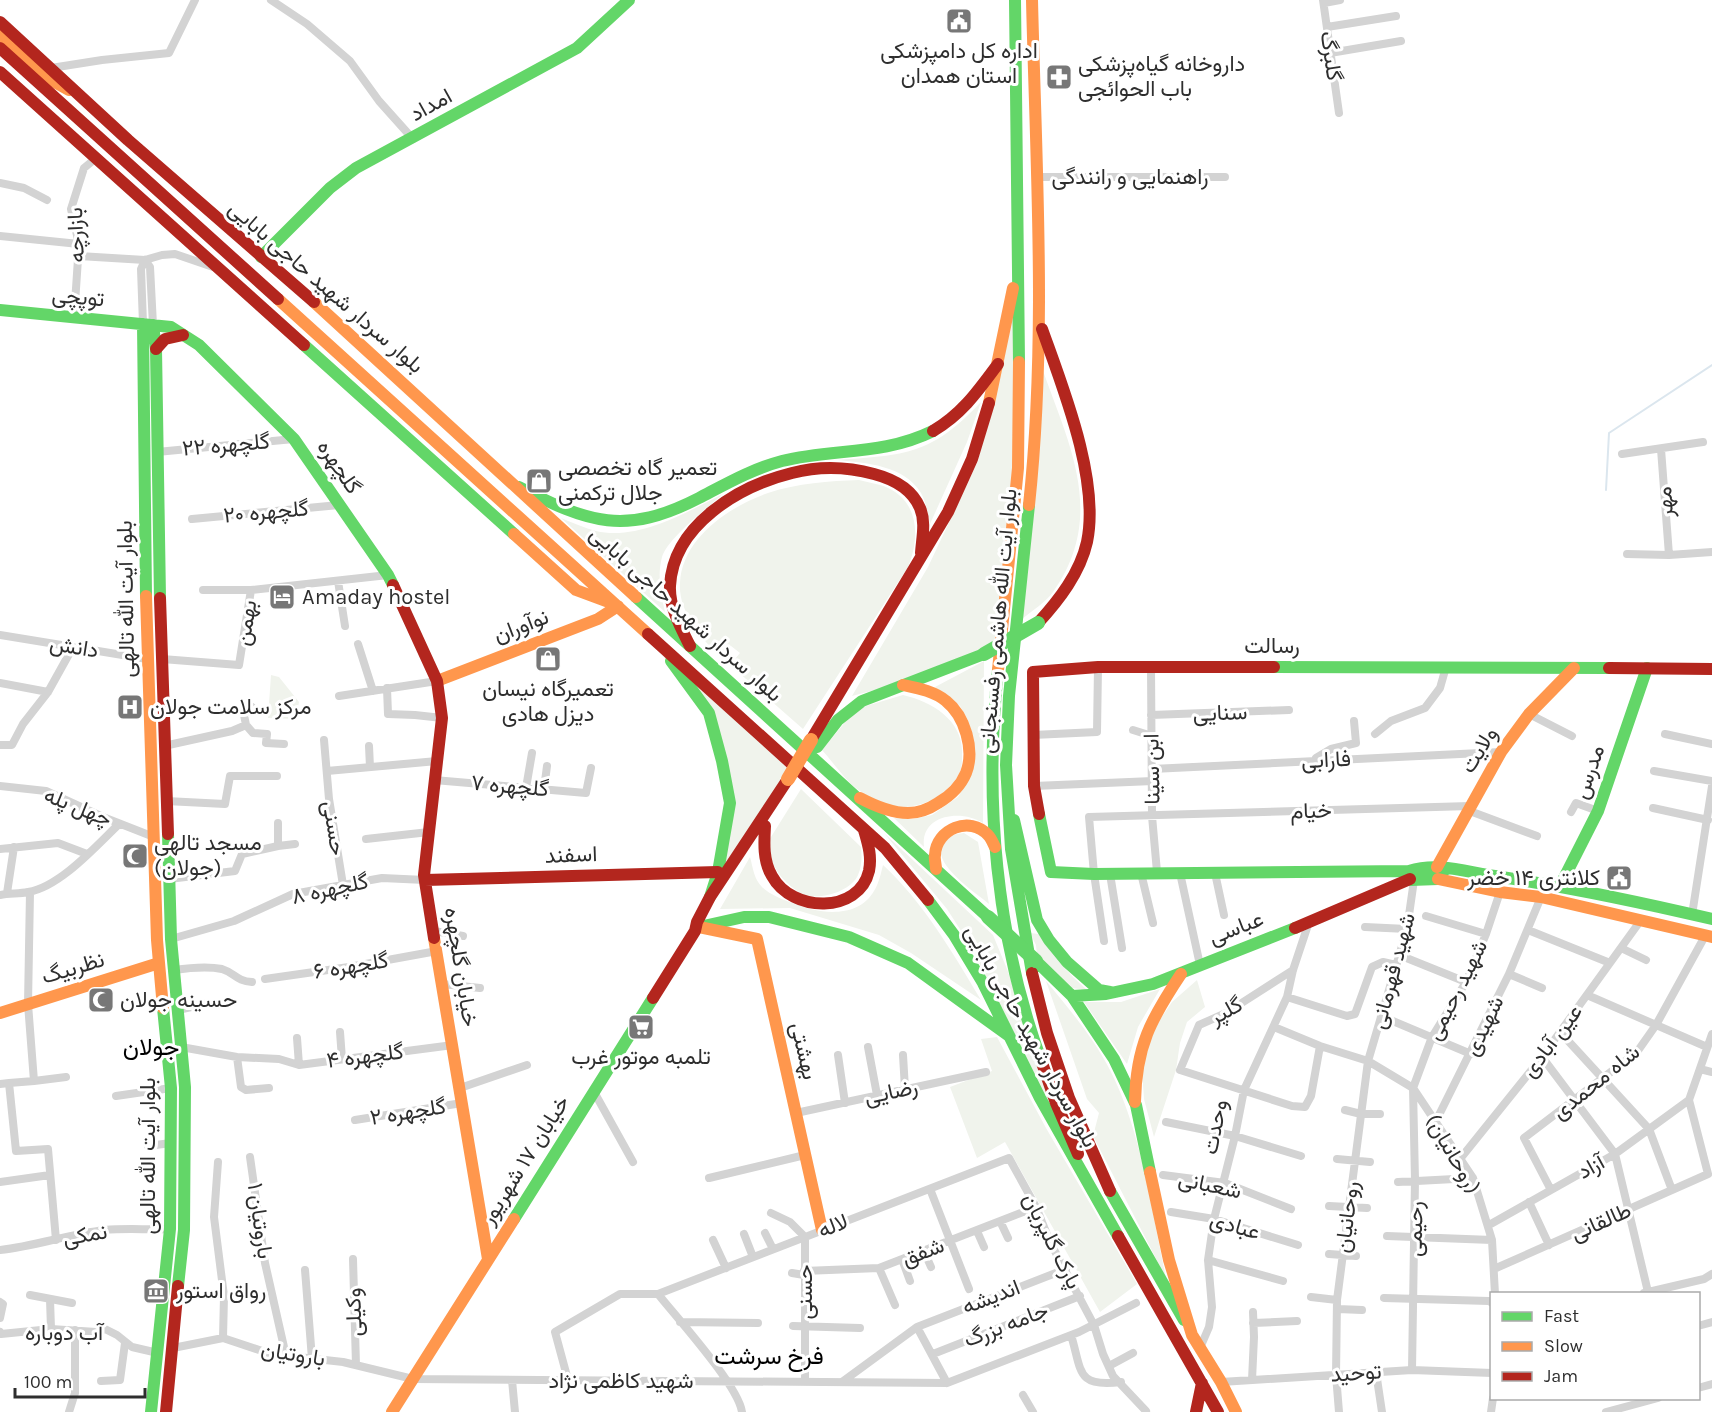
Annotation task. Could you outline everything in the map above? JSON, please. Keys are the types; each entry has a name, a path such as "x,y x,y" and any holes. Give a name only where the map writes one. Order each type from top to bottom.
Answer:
{"main road":[{"name":"امداد","path":"261,257 330,188 356,168 577,48 630,0"},
{"name":"بلوار آیت الله هاشمی رفسنجانی","path":"1015,0 1019,260 1018,468 995,695 992,765 996,851 1012,964 1033,1039 1056,1103 1095,1193 1218,1412"},
{"name":"بلوار آیت الله هاشمی رفسنجانی","path":"1032,0 1039,320 1033,467 1009,696 1008,792 1011,849 1029,962 1047,1033 1069,1098 1107,1185 1236,1412"},
{"name":"بلوار سردار شهید حاجی بابایی","path":"0,22 128,141 429,406 510,483 936,869 1072,996 1114,1059 1135,1104 1169,1260 1192,1335"},
{"path":"0,34 51,80 79,95"},
{"name":"بلوار سردار شهید حاجی بابایی","path":"3,57 109,147 885,848 918,886 954,935 983,983 1045,1108 1095,1193"},
{"path":"0,72 576,590 618,606"},
{"path":"95,159 109,147"},
{"path":"1018,178 1036,177"},
{"path":"697,929 765,826 948,512 972,459 990,401 1019,260"},
{"name":"توپچی","path":"0,310 148,325"},
{"path":"814,744 838,720 862,701 984,654 1038,623 1056,604 1073,578 1088,540 1090,507 1084,464 1060,381 1039,320"},
{"name":"گلچهره","path":"148,325 171,327 199,345 294,439 388,575 437,681"},
{"name":"بلوار آیت الله تالهی","path":"148,325 156,349 154,659 164,746 166,801 160,837 169,879 171,939 185,1087 184,1230 166,1412"},
{"name":"بلوار آیت الله تالهی","path":"148,325 154,659 160,837 159,963 171,1088 170,1229 151,1412"},
{"path":"156,349 165,339 183,335"},
{"path":"510,483 562,510 598,521 635,521 664,514 738,477 777,463 810,456 896,446 924,436 950,422 970,402 998,364"},
{"path":"412,422 429,406"},
{"path":"418,448 430,438"},
{"path":"690,646 672,606 670,584 675,557 688,536 712,512 740,492 774,477 815,469 858,470 889,477 905,489 920,508 924,525 920,560"},
{"name":"نوآوران","path":"437,681 598,619 618,606"},
{"path":"653,638 709,713 719,751 730,803 718,872 710,897"},
{"name":"رسالت","path":"1094,874 1051,872 1034,786 1034,672 1151,666 1712,669"},
{"name":"ولایت","path":"1439,871 1469,808 1501,752 1529,714 1574,668"},
{"name":"مدرس","path":"1560,886 1598,811 1647,668"},
{"name":"خیابان گلچهره","path":"437,681 442,718 425,880 488,1259"},
{"path":"855,796 885,810 910,813 930,809 952,792 966,772 969,743 961,719 946,701 923,689 903,685"},
{"path":"697,929 697,922 710,897 791,781"},
{"path":"1008,792 1037,920 1055,947 1086,981 1099,990 1117,994"},
{"path":"936,869 933,858 934,848 946,830 956,826 967,824 977,827 993,841 996,851"},
{"path":"765,826 764,847 774,880 785,891 797,898 809,903 825,904 840,902 854,894 868,876 872,853 863,828"},
{"path":"1439,871 1500,892 1541,897 1708,937"},
{"path":"1094,874 1157,872 1411,876 1439,871 1560,886 1712,920"},
{"name":"اسفند","path":"425,880 718,872"},
{"name":"عباسی","path":"1072,996 1117,994 1182,974 1309,922 1411,876"},
{"path":"697,929 744,916 769,917 849,936 908,963 1010,1037"},
{"name":"خیابان ۱۷ شهریور","path":"392,1412 593,1090 697,929"},
{"name":"بهشتی","path":"697,929 757,939 822,1230"},
{"name":"نظربیگ","path":"0,1013 159,963"},
{"path":"1135,1104 1137,1058 1147,1029 1154,1014 1182,974"},
{"path":"171,1088 185,1087"},
{"path":"158,1353 173,1348"},
{"path":"1196,1412 1202,1383"}],"street":[{"path":"51,68 169,53 195,0"},
{"path":"272,0 307,24 350,61 379,101 413,139"},
{"path":"1324,1 1340,0"},
{"name":"گلبرگ","path":"1324,1 1339,113"},
{"path":"1327,27 1396,16"},
{"path":"1330,53 1401,41"},
{"name":"بازارچه","path":"74,318 79,244 71,209 84,168 95,159"},
{"name":"راهنمایی و رانندگی","path":"1036,177 1225,177"},
{"path":"0,183 24,188 47,200"},
{"path":"0,236 79,244"},
{"path":"79,256 145,260 175,254 216,267"},
{"path":"145,260 141,269 148,325"},
{"name":"گلچهره ۲۲","path":"157,452 294,439"},
{"path":"1622,454 1703,442"},
{"name":"مهر","path":"1661,449 1669,555"},
{"name":"گلچهره ۲۰","path":"192,519 339,505"},
{"path":"1627,554 1669,555 1712,552"},
{"name":"بهمن","path":"154,659 239,665 251,590 388,575"},
{"path":"338,581 345,626"},
{"path":"203,590 251,590"},
{"name":"دانش","path":"0,634 154,659"},
{"path":"358,644 373,691"},
{"path":"0,744 12,745 23,724 48,692 73,646"},
{"name":"ابن سینا","path":"1151,666 1152,816 1157,872"},
{"path":"1033,735 1097,732 1098,667"},
{"path":"1375,734 1390,721 1425,708 1440,688 1446,667"},
{"path":"339,696 437,681"},
{"path":"0,683 48,692"},
{"path":"387,688 388,714 442,718"},
{"path":"252,707 244,715 246,725 253,733 267,734 266,743 284,744"},
{"name":"سنایی","path":"1150,715 1289,710"},
{"path":"1529,714 1572,736"},
{"path":"1313,760 1331,750 1356,743 1354,721"},
{"path":"164,746 232,731 246,725"},
{"path":"1133,730 1152,736"},
{"path":"1665,734 1712,744"},
{"name":"حسنی","path":"324,740 329,799 343,885"},
{"path":"369,746 370,767"},
{"name":"فارابی","path":"1152,769 1501,752"},
{"path":"526,788 532,753"},
{"name":"حسنی","path":"327,771 436,761"},
{"path":"544,789 547,766"},
{"name":"گلچهره ۷","path":"434,780 586,793 591,768"},
{"path":"1654,771 1712,781"},
{"path":"166,801 225,804 230,776 277,776"},
{"path":"1034,786 1153,780"},
{"name":"چهل پله","path":"0,786 46,791 119,824 160,837"},
{"path":"1692,915 1712,786"},
{"path":"1570,813 1576,803 1598,811"},
{"path":"1469,808 1537,836"},
{"name":"خیام","path":"1094,874 1089,817 1469,808"},
{"path":"1653,808 1708,820"},
{"path":"278,823 278,846"},
{"path":"14,848 4,894 30,892 47,885 87,854 119,824"},
{"path":"366,839 429,832"},
{"path":"0,849 58,843 87,854"},
{"path":"169,879 235,871 242,854 295,844"},
{"path":"1141,873 1153,923"},
{"path":"1180,873 1200,965"},
{"path":"1215,873 1224,915"},
{"path":"1094,874 1104,941"},
{"path":"1110,874 1122,948"},
{"name":"شهید قهرمانی","path":"1368,1060 1407,929 1411,876"},
{"name":"گلچهره ۸","path":"171,939 234,921 293,894 382,878 425,880"},
{"path":"30,892 28,1004 34,1081"},
{"name":"شهید رحیمی","path":"1413,1088 1432,1037 1466,982 1500,892"},
{"name":"شهیدی","path":"1436,1121 1509,974 1541,897"},
{"path":"1426,916 1486,934"},
{"name":"عین آبادی","path":"1460,1159 1542,1058 1641,921"},
{"name":"وحدت","path":"1200,1348 1209,1327 1212,1307 1208,1260 1214,1219 1225,1183 1244,1090 1287,997 1293,970 1309,922"},
{"path":"1365,927 1407,929"},
{"path":"1528,930 1610,963"},
{"path":"434,931 463,936"},
{"name":"شاه محمدی","path":"1551,1190 1524,1138 1637,1052 1656,1025 1708,937"},
{"path":"1621,948 1646,960"},
{"name":"گلچهره ۶","path":"265,979 350,967 437,951"},
{"path":"1400,955 1466,982"},
{"path":"1287,997 1347,1016 1355,1014 1372,967 1383,962 1396,965"},
{"path":"174,970 220,969 242,981 252,981"},
{"name":"گلپر","path":"1244,1090 1180,1070 1199,1025 1226,1013 1293,970"},
{"path":"1509,974 1542,988"},
{"path":"442,984 480,988"},
{"path":"1587,995 1707,1047"},
{"path":"178,1010 209,1003"},
{"path":"1381,1017 1471,1054"},
{"path":"1274,1027 1320,1046 1368,1060 1413,1088"},
{"path":"340,1032 342,1059"},
{"path":"1560,1032 1649,1129 1672,1190"},
{"path":"1710,1175 1689,1100 1712,1034"},
{"path":"297,1038 299,1065"},
{"name":"گلچهره ۴","path":"181,1047 237,1057 279,1059 299,1065 453,1045"},
{"path":"1244,1090 1292,1106 1305,1107 1311,1096 1320,1046"},
{"path":"868,1047 877,1095"},
{"path":"838,1054 844,1103"},
{"path":"903,1055 905,1089"},
{"path":"237,1057 241,1087 246,1090 269,1089"},
{"path":"1542,1058 1615,1154 1646,1292"},
{"name":"روحانیان","path":"1339,1412 1336,1375 1337,1305 1368,1060"},
{"path":"460,1089 527,1065"},
{"path":"1700,1069 1712,1072"},
{"name":"رضایی","path":"796,1113 986,1072"},
{"path":"56,1240 48,1149 16,1151 5,1084 66,1077"},
{"path":"116,1096 171,1088"},
{"name":"(روحانیان)","path":"1413,1088 1473,1178 1492,1240 1495,1292"},
{"name":"رحیمی","path":"1412,1370 1415,1180 1413,1088"},
{"path":"593,1090 633,1162"},
{"name":"آزاد","path":"1489,1225 1615,1154 1689,1100"},
{"name":"گلچهره ۲","path":"355,1120 462,1103"},
{"path":"1345,1110 1361,1114 1380,1114"},
{"path":"1166,1122 1235,1136 1301,1156"},
{"path":"148,1146 171,1143"},
{"path":"709,1178 806,1155"},
{"name":"۱ باروتیان","path":"250,1157 265,1263 286,1356"},
{"name":"لاله","path":"658,1294 1009,1158"},
{"name":"پارک گلپریان","path":"1009,1158 1036,1207 1050,1242 1094,1325 1095,1334 1113,1376 1146,1411"},
{"path":"1337,1159 1370,1162"},
{"path":"218,1162 214,1217 224,1296 223,1338"},
{"path":"0,1182 50,1175"},
{"name":"شعبانی","path":"1163,1175 1225,1183 1291,1209"},
{"name":"طالقانی","path":"1494,1269 1710,1175"},
{"path":"1398,1182 1473,1178"},
{"path":"930,1189 969,1289"},
{"path":"1529,1202 1548,1245"},
{"path":"1329,1206 1348,1209 1367,1208"},
{"name":"شفق","path":"792,1273 879,1268 1036,1207"},
{"name":"عبادی","path":"1171,1212 1214,1219 1298,1245"},
{"path":"771,1213 790,1222 805,1237"},
{"path":"1000,1221 1008,1238"},
{"name":"نمکی","path":"0,1250 107,1230 170,1229"},
{"path":"977,1231 984,1247"},
{"path":"765,1233 773,1249"},
{"path":"744,1234 753,1257"},
{"path":"1387,1236 1492,1240"},
{"name":"حسنی","path":"805,1237 805,1382"},
{"path":"713,1240 726,1268"},
{"path":"924,1251 931,1267"},
{"path":"1329,1254 1356,1256"},
{"name":"وکیلی","path":"353,1258 356,1365"},
{"path":"902,1259 910,1281"},
{"path":"1208,1260 1283,1281"},
{"path":"879,1268 896,1305"},
{"name":"اندیشه","path":"842,1383 917,1327 1066,1269"},
{"path":"305,1270 312,1359"},
{"path":"1650,1292 1704,1279 1712,1274"},
{"path":"568,1380 555,1332 620,1294 658,1294 728,1382 742,1412"},
{"path":"30,1295 72,1303"},
{"name":"جامه بزرگ","path":"933,1354 1080,1296"},
{"path":"1311,1297 1362,1310"},
{"path":"1384,1298 1490,1302"},
{"path":"50,1299 51,1329"},
{"name":"آب دوباره","path":"0,1302 3,1304 0,1318"},
{"name":"شهید کاظمی نژاد","path":"413,1379 947,1383 1071,1335 1136,1303"},
{"path":"1252,1380 1253,1312"},
{"path":"1253,1323 1297,1320"},
{"path":"680,1322 758,1323"},
{"path":"793,1326 860,1328"},
{"path":"917,1327 947,1383"},
{"name":"آب دوباره","path":"0,1332 51,1329 96,1332 105,1329 117,1335 125,1343 144,1351 158,1353"},
{"path":"69,1412 75,1393 75,1330"},
{"path":"1071,1335 1084,1377 1090,1382 1120,1382"},
{"name":"باروتیان","path":"173,1348 223,1338 271,1354 356,1365 413,1379"},
{"path":"101,1381 120,1380 125,1343"},
{"path":"1109,1366 1133,1353"},
{"name":"توحید","path":"1221,1382 1412,1370 1490,1373"},
{"path":"1376,1372 1382,1412"},
{"path":"512,1380 515,1412"},
{"path":"1023,1395 1033,1412"},
{"path":"1606,1412 1651,1400"}],"shaded area":[{"path":"1015,289 1016,468 999,643 902,683 852,696 928,567 978,461"},
{"path":"1042,368 1072,452 1078,480 1080,508 1078,535 1069,563 1053,592 1022,619"},
{"path":"981,402 967,442 930,524 921,493 905,476 884,467 837,460 882,456 916,449 947,433"},
{"path":"859,480 892,490 908,505 915,525 912,557 908,567 803,729 730,665 740,653 731,646 720,657 698,633 687,614 680,593 683,567 689,552 699,538 710,526 738,506 768,493 802,485"},
{"path":"723,494 672,541 662,557 660,578 665,612 561,518 596,531 628,532 662,523"},
{"path":"645,632 794,767 721,884 731,809 715,724"},
{"path":"984,661 983,823 964,816 944,817 929,827 924,847 894,818 913,819 932,815 958,797 967,782 973,736 960,706 935,687"},
{"path":"271,675 279,677 299,702 296,719 268,718"},
{"path":"903,695 935,708 952,723 961,743 962,760 958,776 941,794 921,804 900,807 880,802 860,791 845,778 822,750 856,709"},
{"path":"801,789 861,847 858,875 849,886 835,893 812,896 795,889 779,874 766,845"},
{"path":"884,833 993,935 1007,969 1062,1133 972,948 947,909"},
{"path":"964,833 978,842 989,904 956,877 943,860 941,852 943,844 952,836"},
{"path":"750,857 755,877 765,890 777,897 826,912 848,910 867,900 877,885 883,865 898,879 924,912 981,1000 911,953 879,935 790,908 720,909"},
{"path":"1030,933 1039,934 1061,964 1087,990 1071,988 1037,955 1036,945"},
{"path":"1197,980 1205,1007 1187,1022 1180,1043 1176,1070 1154,1137 1144,1099 1142,1070 1151,1033 1172,1002"},
{"path":"1046,981 1096,1046 1121,1093 1138,1145 1166,1278 1093,1136 1099,1113 1087,1099"},
{"path":"1160,989 1138,1027 1127,1064 1084,1002 1121,1002"},
{"path":"997,1037 1046,1128 1137,1284 1100,1312 1005,1142 977,1158 950,1087 992,1071 981,1039"}],"waterway":[{"path":"1606,490 1609,433 1712,365"}],"traffic: fast":[{"path":"261,257 330,188 356,168 577,48 629,0"},
{"path":"1015,0 1019,362"},
{"path":"0,310 171,327 199,345 294,439 393,585"},
{"path":"143,324 146,596"},
{"path":"153,325 156,349 160,598"},
{"path":"304,345 514,534"},
{"path":"519,487 587,516 628,521 673,510 771,464 801,457 877,448 914,439 933,431"},
{"path":"1029,505 1009,696 1006,765 1011,849 1032,973"},
{"path":"636,597 988,917"},
{"path":"984,654 1038,623"},
{"path":"817,747 838,720 862,701 984,654"},
{"path":"671,661 709,713 730,803 718,872 710,897"},
{"path":"1274,667 1609,668"},
{"path":"1560,886 1598,811 1647,668"},
{"path":"998,670 992,768 997,868 1013,965 1041,1060"},
{"path":"1039,814 1051,872 1094,874 1409,871"},
{"path":"1014,820 1037,920 1049,940 1067,962 1099,990 1110,992"},
{"path":"168,834 171,939 185,1087 184,1230 178,1286"},
{"path":"1443,868 1444,871 1438,879 1411,880 1408,875 1409,871 1420,868 1431,867 1441,868 1452,869 1577,890 1712,919"},
{"path":"928,900 954,935 983,983 1040,1098 1118,1236"},
{"path":"699,927 744,917 769,917 849,937 908,963 1009,1036"},
{"path":"988,917 1036,961"},
{"path":"1072,996 1106,994 1153,984 1295,928"},
{"path":"1036,961 1072,996 1114,1059 1136,1105 1150,1172"},
{"path":"514,1219 653,998"},
{"path":"151,1412 170,1229 171,1088 163,1008"},
{"path":"1110,1191 1184,1320"}],"traffic: slow":[{"path":"1029,505 1038,379 1039,316 1038,189 1032,0"},
{"path":"0,34 51,80 69,90"},
{"path":"989,403 1013,288"},
{"path":"278,299 648,634"},
{"path":"314,302 636,597"},
{"path":"998,670 1018,468 1019,362"},
{"path":"514,534 576,590 611,603"},
{"path":"146,596 157,940 163,1008"},
{"path":"437,681 598,619 618,606"},
{"path":"1437,867 1501,752 1529,714 1574,668"},
{"path":"860,798 895,812 920,811 947,797 966,773 969,764 969,744 963,724 953,707 925,690 903,685"},
{"path":"788,779 811,740"},
{"path":"936,869 937,846 941,838 955,828 972,826 981,829 989,836 995,847"},
{"path":"1438,879 1500,892 1541,897 1712,937"},
{"path":"699,927 757,939 822,1230"},
{"path":"434,938 488,1259"},
{"path":"0,1013 159,963"},
{"path":"1135,1102 1138,1065 1147,1034 1161,1005 1181,974"},
{"path":"1150,1172 1169,1260 1192,1335 1221,1382 1236,1412"},
{"path":"392,1412 514,1219"}],"traffic: jam":[{"path":"0,22 128,140 314,302"},
{"path":"0,48 278,299"},
{"path":"0,72 304,345"},
{"path":"1038,623 1074,575 1084,553 1090,517 1084,463 1077,434 1042,329"},
{"path":"156,349 165,339 183,335"},
{"path":"933,431 961,409 998,364"},
{"path":"811,740 948,512 972,459 989,403"},
{"path":"690,646 676,617 670,594 674,564 683,544 696,527 731,498 772,479 813,469 833,468 864,472 895,482 912,495 922,513 921,553"},
{"path":"393,585 437,681 442,718 424,875 434,938"},
{"path":"160,598 168,834"},
{"path":"648,634 885,848 928,900"},
{"path":"1039,814 1034,786 1033,672 1098,667 1274,667"},
{"path":"1609,668 1712,669"},
{"path":"695,931 697,922 710,897 788,779"},
{"path":"765,826 764,845 769,870 781,888 794,897 824,904 852,895 863,885 869,871 870,860 864,830"},
{"path":"425,880 718,872"},
{"path":"1295,928 1410,879"},
{"path":"653,998 695,931"},
{"path":"1032,973 1047,1033 1069,1098 1110,1191"},
{"path":"1041,1060 1078,1154"},
{"path":"1118,1236 1218,1412"},
{"path":"166,1412 178,1286"},
{"path":"1196,1412 1202,1383"}],"place":[{"name":"اداره کل دامپزشکی استان همدان","path":"959,21"},
{"name":"داروخانه گیاه‌پزشکی باب الحوائجی","path":"1059,77"},
{"name":"تعمیر گاه تخصصی جلال ترکمنی","path":"539,481"},
{"name":"Amaday hostel","path":"282,597"},
{"name":"تعمیرگاه نیسان دیزل هادی","path":"548,659"},
{"name":"مرکز سلامت جولان","path":"130,707"},
{"name":"مسجد تالهی (جولان)","path":"135,856"},
{"name":"کلانتری ۱۴ خضر","path":"1619,878"},
{"name":"حسینه جولان","path":"101,1000"},
{"name":"تلمبه موتور غرب","path":"641,1027"},
{"name":"رواق استور","path":"156,1291"}],"district":[{"name":"جولان","path":"151,1047"},
{"name":"فرخ سرشت","path":"769,1356"}]}
